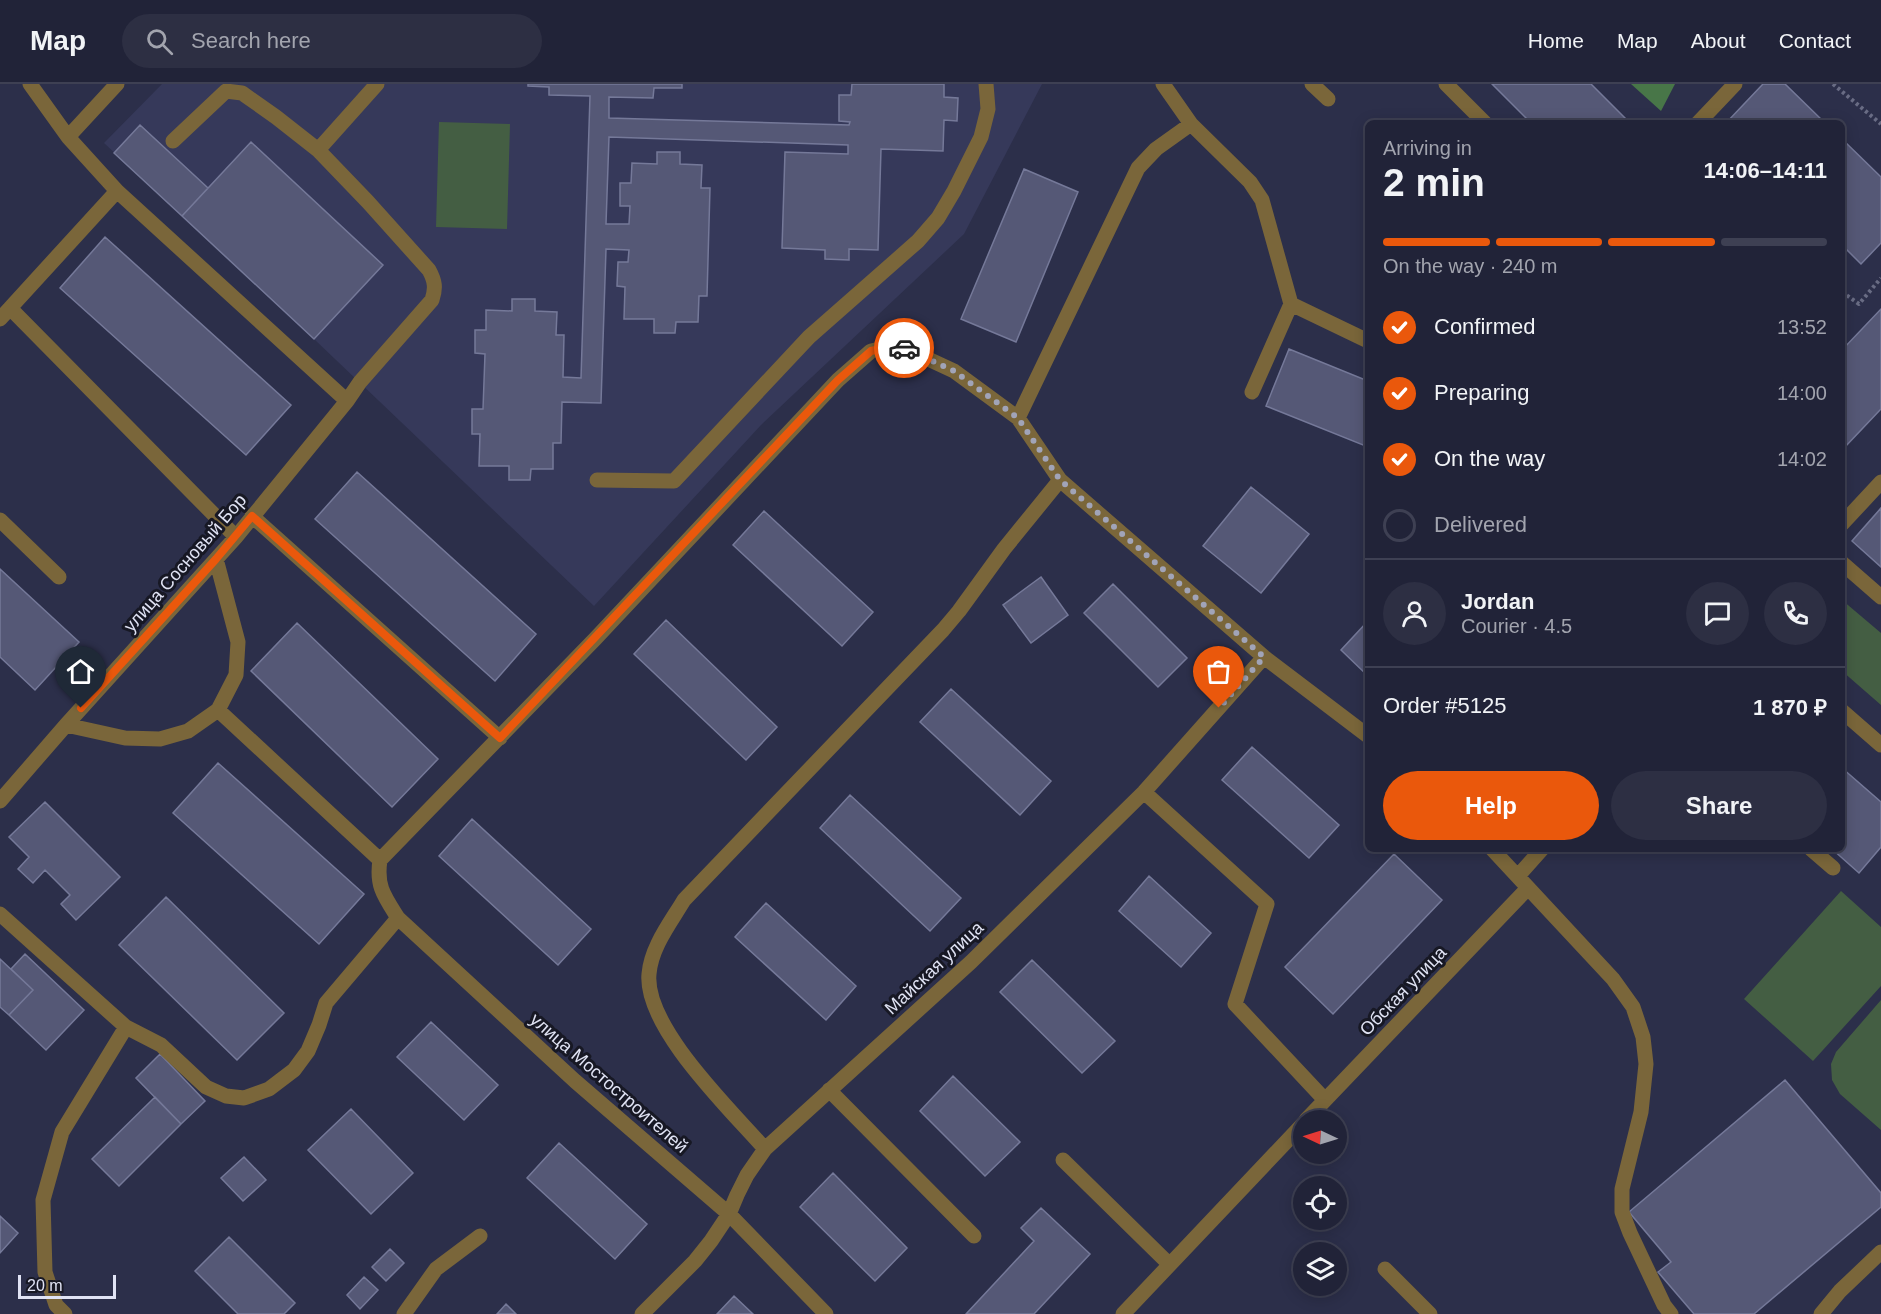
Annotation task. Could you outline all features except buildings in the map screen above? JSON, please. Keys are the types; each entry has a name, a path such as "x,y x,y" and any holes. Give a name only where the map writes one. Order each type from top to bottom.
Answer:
{"street":[{"path":"30,84 68,137 117,191 347,401"},
{"path":"68,137 117,84"},
{"path":"318,150 377,84"},
{"path":"597,480 674,481 809,337 918,241 938,218 981,137 988,109 986,84"},
{"path":"1163,84 1191,124 1250,182 1262,200 1291,304 1252,392"},
{"path":"1312,84 1328,99"},
{"path":"1446,84 1482,120"},
{"path":"1701,120 1735,84"},
{"name":"улица Сосновый Бор","path":"0,801 236,537 360,382 432,300 435,291 434,279 429,270 318,150 242,93 225,91 173,141"},
{"path":"1018,418 1138,168 1156,149 1191,124"},
{"path":"117,191 5,313 236,537"},
{"path":"1291,304 1365,340"},
{"path":"218,710 379,867 838,380 871,351 898,345 954,371 1018,418 1060,480 1264,657 1365,734"},
{"path":"765,1149 688,1061 663,1026 652,1002 649,974 658,942 684,900 959,611 1004,549 1060,480"},
{"path":"1845,521 1881,482"},
{"path":"252,516 500,738"},
{"path":"0,520 59,577"},
{"path":"66,725 125,738 160,739 188,731 218,710 236,675 238,642 216,559"},
{"path":"1845,566 1881,597"},
{"name":"Майская улица","path":"642,1314 695,1261 729,1214 747,1174 765,1149 970,962 1144,792 1264,657"},
{"path":"1845,714 1881,745"},
{"path":"1144,792 1267,904 1235,1004 1325,1100"},
{"path":"1495,852 1613,979 1633,1007 1637,1017 1643,1037 1646,1064 1641,1112 1622,1189 1622,1212 1664,1305 1671,1314"},
{"path":"1518,876 1539,852"},
{"path":"1814,852 1833,868"},
{"name":"улица Мостостроителей","path":"379,867 383,894 398,918 575,1081 729,1214 826,1314"},
{"name":"Обская улица","path":"1316,1110 1528,888"},
{"path":"0,914 126,1027 161,1045 206,1087 226,1096 244,1098 269,1089 294,1070 308,1052 320,1025 326,1003 398,918"},
{"path":"65,1314 56,1305 45,1272 43,1200 62,1132 126,1027"},
{"path":"830,1090 974,1236"},
{"name":"Обская улица","path":"1123,1314 1293,1135"},
{"path":"1063,1160 1169,1264"},
{"path":"404,1314 436,1269 480,1236"},
{"path":"1821,1314 1840,1291 1881,1252"},
{"path":"1384,1269 1430,1314"}],"path":[{"path":"1833,84 1881,124"},
{"path":"1845,294 1859,304 1881,278"}],"shaded area":[{"path":"162,84 1042,84 964,234 761,425 594,606 104,143"}],"green space":[{"path":"1631,84 1675,84 1661,111"},
{"path":"439,122 510,124 507,229 436,227"},
{"path":"1845,603 1881,633 1881,705 1845,674"},
{"path":"1841,891 1881,927 1881,986 1813,1061 1744,999"},
{"path":"1881,1000 1881,1130 1840,1094 1832,1080 1831,1064 1836,1052"}],"way so far":[{"path":"904,348 954,371 1018,418 1060,480 1264,657 1219,708"}],"route":[{"path":"81,708 236,537 252,516 500,738 838,380 871,351 898,345 904,348"}]}
